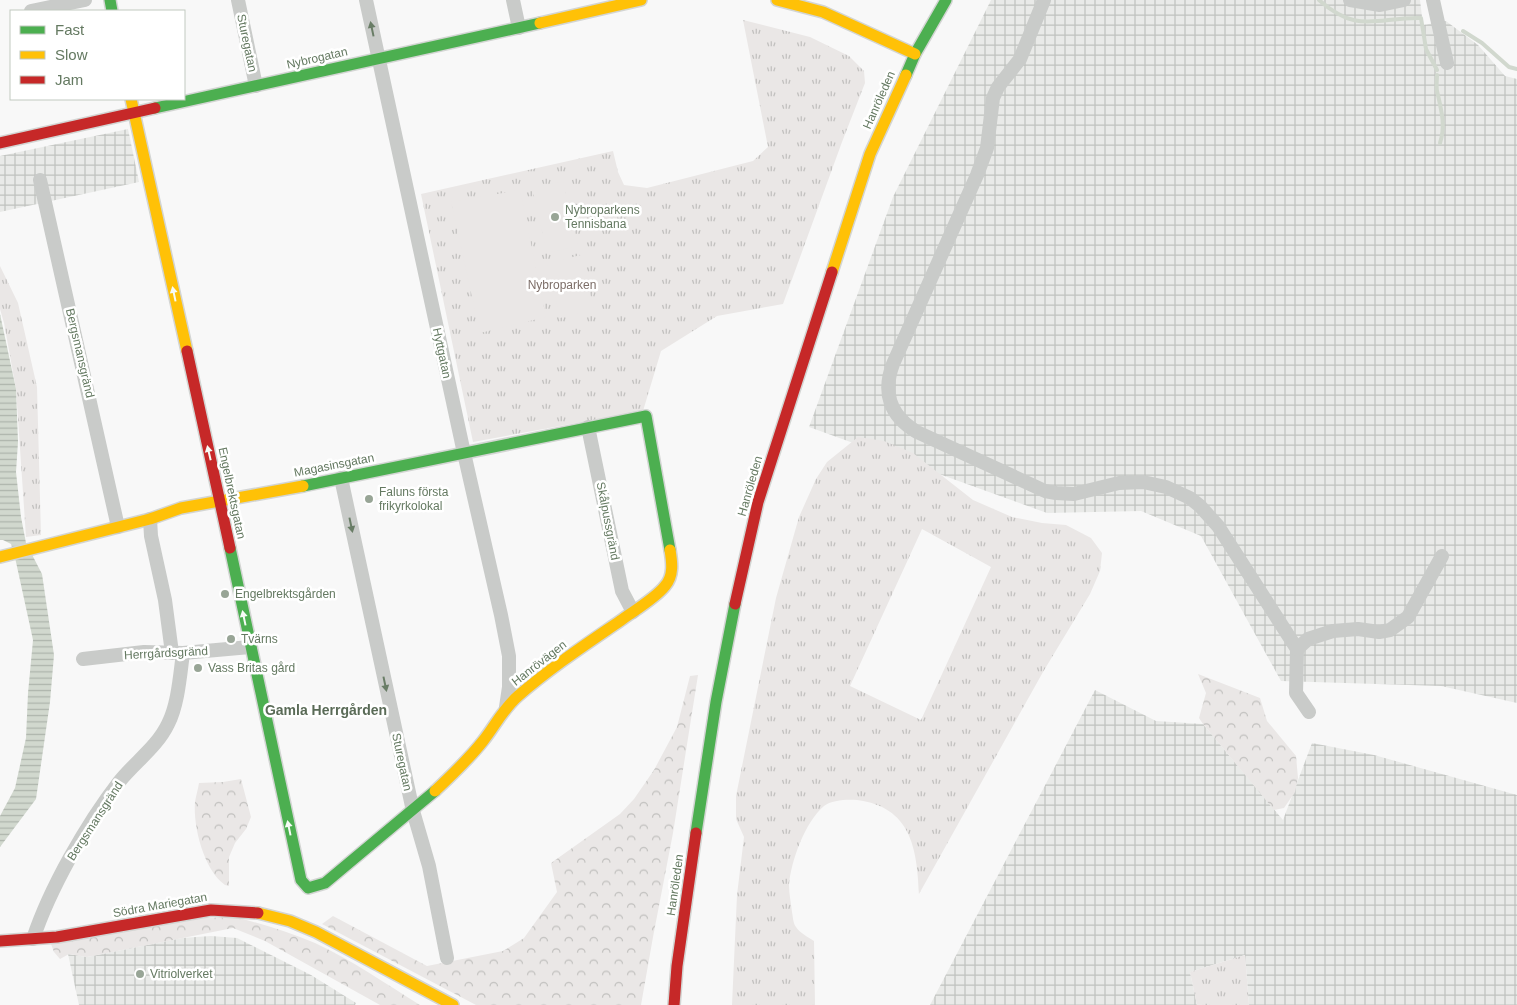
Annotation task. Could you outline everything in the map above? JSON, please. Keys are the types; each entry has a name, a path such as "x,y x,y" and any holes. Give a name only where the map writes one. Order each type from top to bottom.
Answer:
{"main road":[{"name":"Nybrogatan","path":"0,144 641,0"},
{"path":"777,0 823,12 915,54"},
{"name":"Hanröleden","path":"674,1005 692,856 716,702 730,628 758,502 870,154 915,54 946,0"},
{"name":"Engelbrektsgatan","path":"131,100 220,500 300,880 308,888 311,888"},
{"name":"Magasinsgatan","path":"5,556 150,520 160,514 220,500 237,499 646,416"},
{"name":"Hanrövägen","path":"311,888 325,883 413,811 470,758 506,707 551,669 633,612 665,587 672,571 664,514 646,416"},
{"name":"Södra Mariegatan","path":"0,941 67,935 211,910 266,914 290,921 316,932 453,1005"}],"street":[{"path":"36,10 86,0"},
{"name":"Sturegatan","path":"238,0 256,86"},
{"name":"Hyttgatan","path":"366,0 509,656 509,687 506,707"},
{"path":"513,0 519,28"},
{"path":"1044,0 1020,60 998,86 993,98 987,148 890,372 888,394 892,406 902,421 917,432 1045,491 1074,494 1119,483 1143,482 1166,487 1190,498 1218,526 1297,649 1296,693 1309,712"},
{"path":"1350,0 1380,5 1404,0"},
{"path":"1433,0 1447,63"},
{"name":"Bergsmansgränd","path":"40,180 118,527"},
{"name":"Skålpussgränd","path":"588,427 622,591 633,612"},
{"name":"Sturegatan","path":"341,478 413,811 429,866 447,958"},
{"name":"Bergsmansgränd","path":"33,939 40,918 72,856 95,817 120,781 156,742 167,726 173,711 178,653 151,536 150,520"},
{"path":"1297,649 1308,638 1334,631 1358,629 1379,632 1390,630 1408,618 1442,556"},
{"name":"Herrgårdsgränd","path":"83,659 144,652 178,653 250,647"}],"shaded area":[{"path":"991,0 1420,0 1423,25 1446,21 1478,45 1505,76 1517,79 1517,703 1441,686 1281,681 1201,536 1141,511 1047,513 809,427 893,197"},
{"path":"128,129 139,182 0,212 0,156"},
{"path":"0,314 16,389 18,442 16,472 21,517 26,543 42,574 54,655 50,702 36,799 0,847 0,816 15,788 26,738 33,640 11,544 0,540"},
{"path":"1095,690 1156,721 1203,724 1283,820 1312,743 1374,755 1517,795 1517,1005 1249,1005 1245,955 1190,972 1197,1005 930,1005"},
{"path":"211,936 237,938 311,975 356,1003 355,1005 79,1005 68,954 87,957 182,938"}],"green space":[{"name":"Nybroparken","path":"743,20 810,37 849,56 864,71 865,83 783,304 717,316 661,351 643,411 473,442 421,194 613,151 618,172 624,185 647,188 753,161 768,147"},
{"name":"Nybroparkens Tennisbana","path":"563,181 578,246 547,253 532,188"},
{"path":"520,190 546,317 480,333 451,202"},
{"path":"581,255 594,310 560,318 547,263"},
{"path":"0,266 18,303 37,387 41,535 26,537 16,389 0,309"},
{"path":"858,437 884,441 913,453 973,500 1012,517 1042,523 1066,525 1091,538 1102,553 1100,571 1090,594 1043,672 919,894 913,846 908,832 900,821 889,811 875,804 857,800 840,800 827,804 817,813 800,842 790,875 789,885 795,925 802,933 814,941 815,1005 732,1005 737,895 744,837 736,819 736,796 776,598 799,517 816,479 827,462","holes":["922,529 991,567 921,720 850,686"]},
{"path":"1198,674 1260,698 1267,721 1296,756 1298,778 1295,792 1284,808 1274,810 1199,718 1206,693"},
{"path":"698,675 673,833 641,1005 476,1005 322,924 333,916 427,966 503,951 524,938 557,892 551,863 620,814 634,799 654,770 677,727 690,676"},
{"path":"241,779 251,817 229,857 229,886 225,885 211,869 201,847 196,823 195,802 199,783"},
{"path":"235,917 275,928 315,943 356,965 420,1005 380,1005 265,941 233,928 87,957 69,954 60,959 54,952 51,944 205,918"},
{"path":"1245,955 1249,1005 1197,1005 1190,972"}],"waterway":[{"path":"1319,0 1333,11 1357,21 1368,22 1421,18 1426,49 1437,70"},
{"path":"1463,31 1482,43 1509,67 1517,69"},
{"path":"1437,75 1437,89 1443,123 1440,143"}],"traffic: fast":[{"path":"110,0 112,10"},
{"path":"906,75 915,54 946,0"},
{"path":"155,108 540,23"},
{"path":"303,486 646,416 670,550"},
{"path":"230,548 301,880 308,888 325,883 435,791"},
{"path":"696,833 716,702 735,604"}],"traffic: slow":[{"path":"540,23 641,0"},
{"path":"777,0 823,12 915,54"},
{"path":"832,272 870,154 906,75"},
{"path":"131,100 187,351"},
{"path":"0,557 150,519 181,508 303,486"},
{"path":"435,791 472,754 508,706 518,696 555,666 644,605 661,591 670,578 672,564 670,550"},
{"path":"258,913 290,921 316,932 453,1005"}],"traffic: jam":[{"path":"0,143 155,108"},
{"path":"735,604 758,502 832,272"},
{"path":"187,351 230,548"},
{"path":"674,1005 677,966 696,833"},
{"path":"0,941 57,937 211,910 258,913"}],"place":[{"name":"Nybroparkens Tennisbana","path":"555,217"},
{"name":"Faluns första frikyrkolokal","path":"369,499"},
{"name":"Engelbrektsgården","path":"225,594"},
{"name":"Tvärns","path":"231,639"},
{"name":"Vass Britas gård","path":"198,668"},
{"name":"Vitriolverket","path":"140,974"}],"district":[{"name":"Gamla Herrgården","path":"326,710"}]}
